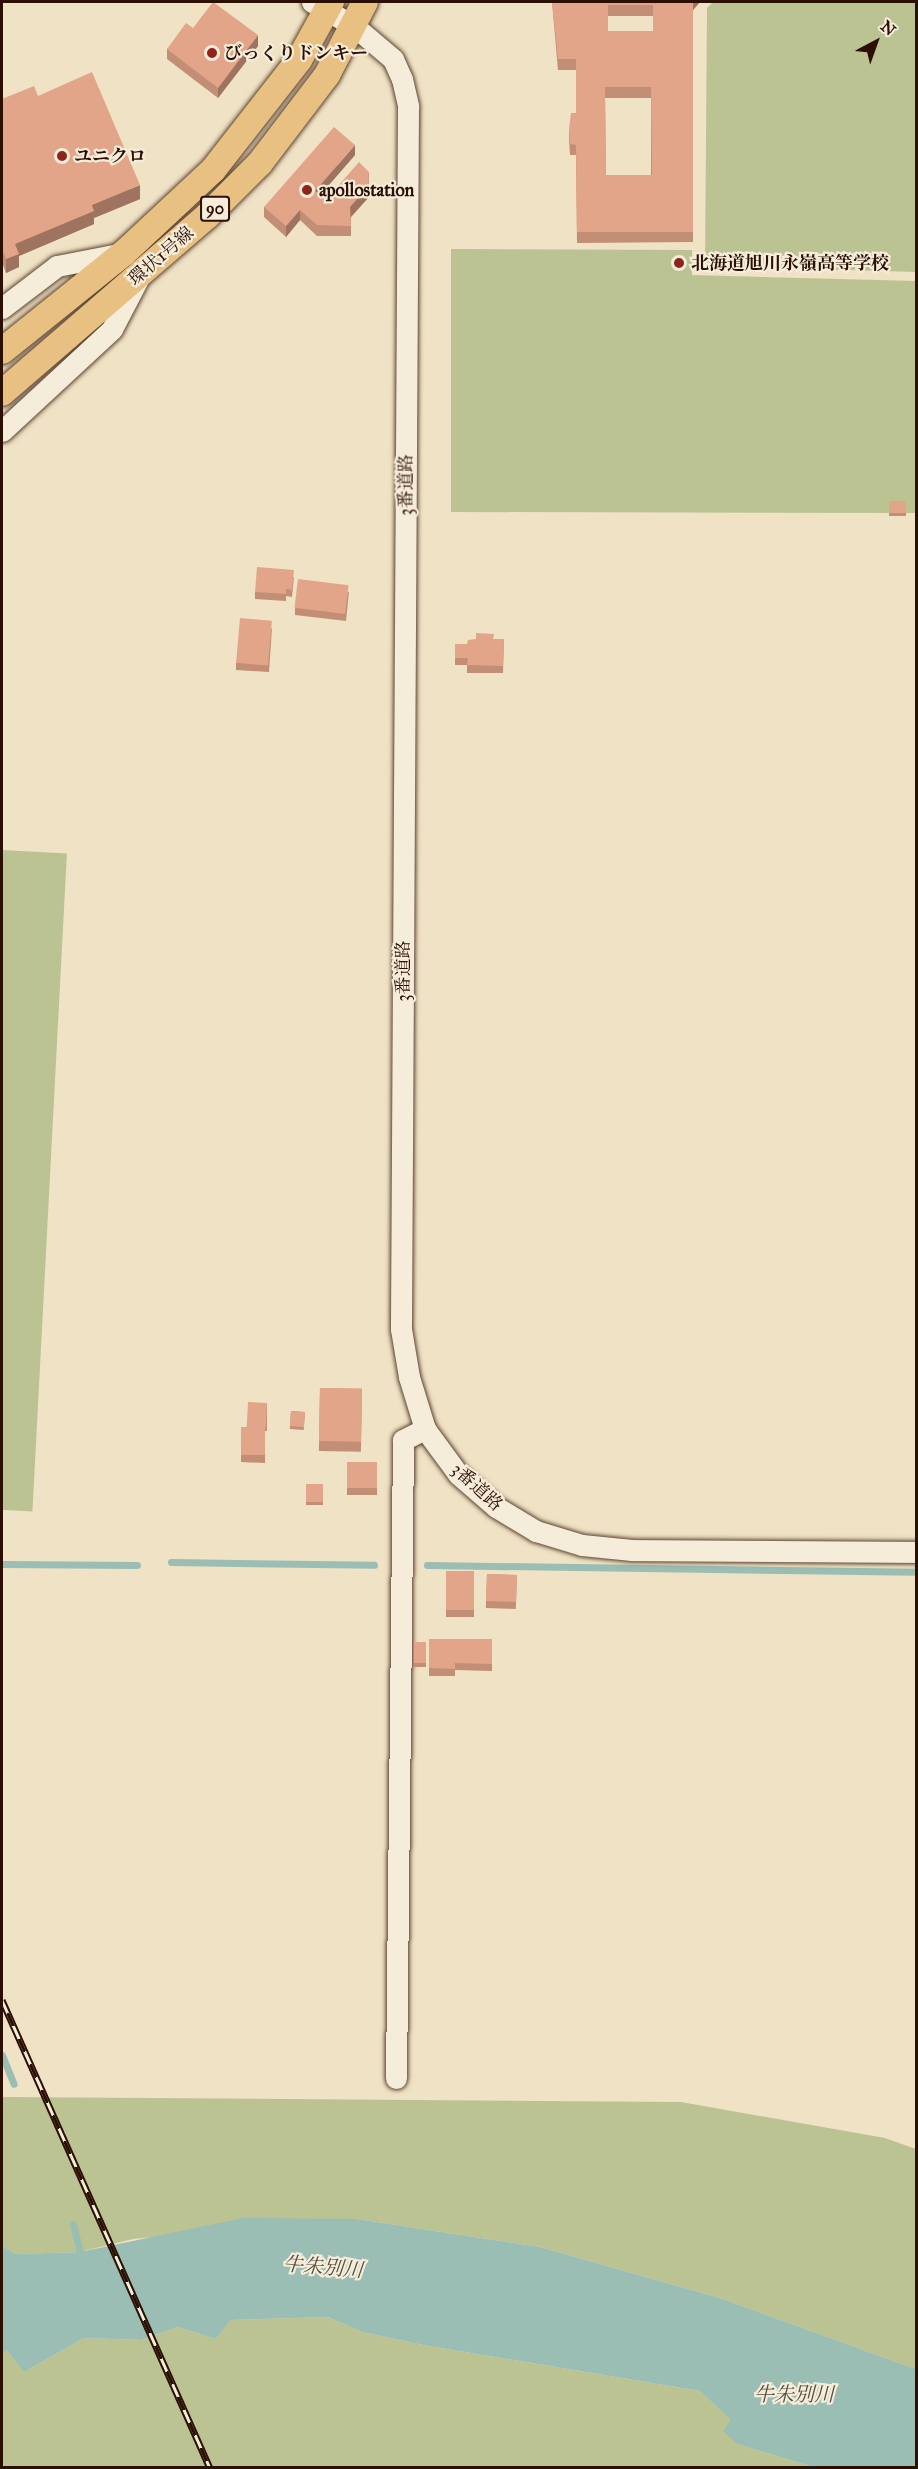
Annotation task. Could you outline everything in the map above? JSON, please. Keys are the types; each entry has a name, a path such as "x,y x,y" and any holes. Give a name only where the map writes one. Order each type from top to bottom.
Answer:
{"main road":[{"name":"環状1号線","path":"11,385 207,216 260,163 311,98 354,26 365,2"},
{"name":"環状1号線","path":"2,351 124,253 213,170 280,87 323,4"}],"street":[{"name":"3番道路","path":"323,4 354,26 398,66 408,117 401,1329 409,1377 425,1429 458,1474 496,1507 536,1531 582,1545 633,1551 916,1552"},
{"path":"2,308 57,266 124,253"},
{"path":"2,431 51,389 112,328 142,272"},
{"path":"396,2078 403,1440 425,1429"}],"green space":[{"path":"713,2 916,2 916,272 705,266 707,8"},
{"path":"451,249 692,250 692,275 916,281 916,513 451,512"},
{"path":"2,850 67,853 32,1511 2,1510"},
{"path":"2,2097 681,2102 885,2138 916,2149 916,2369 720,2298 540,2247 357,2219 133,2239 80,2252 15,2254 2,2245"},
{"path":"328,2317 362,2332 423,2345 700,2391 732,2420 737,2444 813,2467 2,2467 2,2354 7,2349 24,2372 84,2338 141,2340 178,2327 216,2339 231,2320"}],"water":[{"name":"牛朱別川","path":"243,2218 357,2219 540,2247 720,2298 916,2369 916,2467 813,2467 737,2444 723,2431 731,2420 700,2391 423,2345 362,2332 328,2317 231,2320 216,2339 178,2327 141,2340 84,2338 24,2372 7,2350 2,2354 2,2245 15,2254 80,2252"}],"building":[{"name":"びっくりドンキー","path":"213,2 258,35 218,88 167,49 186,23 193,28"},
{"path":"552,2 693,2 693,232 577,232 576,145 570,144 569,129 571,113 576,113 576,59 558,59","holes":["608,5 653,5 653,31 608,31","605,87 651,87 652,175 606,175"]},
{"name":"ユニクロ","path":"92,72 140,185 92,205 94,211 15,244 19,254 6,259 2,249 2,99 34,86 38,96"},
{"name":"apollostation","path":"334,127 355,145 315,191 326,200 359,162 369,172 368,187 350,207 351,226 317,225 300,210 286,226 264,207"},
{"path":"889,501 906,501 906,513 889,513"},
{"path":"257,567 294,570 292,590 286,589 286,594 255,592"},
{"path":"298,579 349,585 345,614 294,608"},
{"path":"240,618 272,621 268,666 236,663"},
{"path":"476,633 494,634 493,639 504,639 503,666 467,665 468,658 455,658 455,644 467,644 468,640 476,639"},
{"path":"320,1388 362,1389 361,1442 319,1441"},
{"path":"248,1402 267,1403 266,1428 247,1427"},
{"path":"291,1411 305,1412 304,1427 290,1426"},
{"path":"241,1427 265,1427 265,1455 241,1455"},
{"path":"347,1462 377,1462 377,1488 347,1488"},
{"path":"306,1484 323,1484 323,1502 306,1502"},
{"path":"446,1571 474,1571 474,1610 446,1610"},
{"path":"487,1574 517,1575 516,1602 486,1601"},
{"path":"429,1639 492,1639 492,1664 455,1663 455,1669 429,1668"},
{"path":"414,1642 426,1642 426,1663 414,1663"}],"waterway":[{"path":"171,1562 374,1565"},
{"path":"2,1564 137,1565"},
{"path":"427,1565 916,1572"},
{"path":"2,2055 14,2084"},
{"path":"73,2224 82,2259"}],"railway":[{"path":"2,2000 210,2468"}],"place":[{"name":"びっくりドンキー","path":"212,53"},
{"name":"ユニクロ","path":"62,156"},
{"name":"apollostation","path":"307,190"},
{"name":"北海道旭川永嶺高等学校","path":"679,263"}]}
